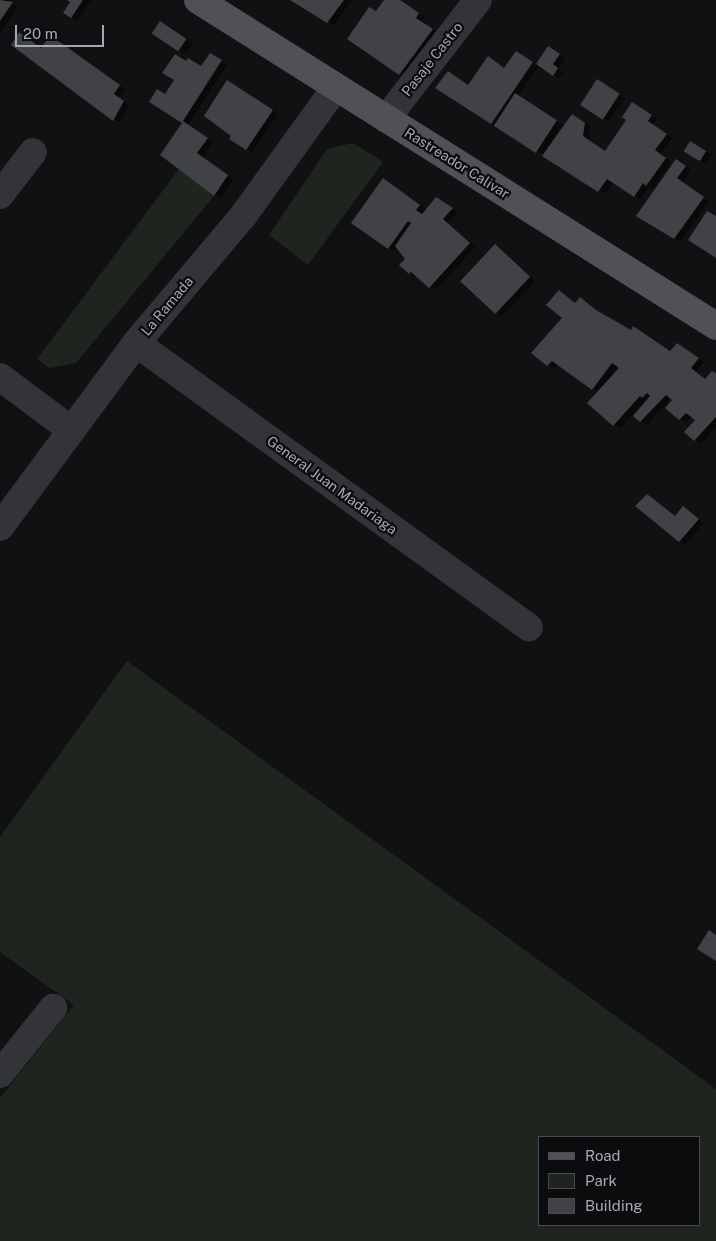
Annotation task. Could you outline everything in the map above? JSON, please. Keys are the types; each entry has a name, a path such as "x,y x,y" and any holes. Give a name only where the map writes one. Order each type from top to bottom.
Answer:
{"main road":[{"name":"Rastreador Calivar","path":"198,0 716,326"}],"street":[{"name":"Pasaje Castro","path":"386,119 478,0"},
{"name":"La Ramada","path":"0,527 136,343 243,216 336,87"},
{"path":"0,195 33,152"},
{"name":"General Juan Madariaga","path":"136,343 529,627"},
{"path":"0,376 71,430"},
{"path":"0,1074 53,1008"}],"green space":[{"path":"353,143 383,162 308,265 269,235 327,149"},
{"path":"179,169 214,196 76,363 49,368 37,359"},
{"path":"127,661 716,1089 716,1241 0,1241 0,1098 74,1005 0,952 0,837"}],"building":[{"path":"0,0 13,2 0,21"},
{"path":"67,0 83,0 71,18 63,13 70,2"},
{"path":"290,0 344,0 327,23"},
{"path":"384,0 400,0 419,13 416,18 433,29 399,75 347,39 369,7 376,11"},
{"path":"160,21 187,39 178,51 152,33"},
{"path":"19,32 41,48 52,33 58,38 57,40 120,85 114,94 124,101 113,121 11,45"},
{"path":"548,46 560,54 553,64 558,68 553,76 536,64"},
{"path":"516,51 533,62 491,124 435,88 448,71 468,85 488,56 504,68"},
{"path":"210,53 222,60 183,121 208,138 197,153 228,175 214,196 160,155 182,123 149,102 157,89 165,94 174,80 162,73 175,54 186,61 188,58 201,66"},
{"path":"597,79 620,94 603,120 580,105"},
{"path":"227,80 273,110 246,150 229,139 231,136 204,116"},
{"path":"515,93 557,120 536,153 494,126"},
{"path":"632,102 652,115 648,121 667,134 655,150 666,158 646,186 643,183 634,197 607,179 598,192 542,156 572,114 585,123 583,136 605,151 626,120 622,117"},
{"path":"690,141 706,151 700,161 684,151"},
{"path":"676,159 686,166 677,178 704,197 674,239 636,216"},
{"path":"383,178 420,205 416,210 422,214 436,197 453,208 443,219 470,243 429,288 411,272 409,274 399,265 405,259 395,246 411,223 408,221 388,249 351,223"},
{"path":"707,211 716,216 716,258 688,240"},
{"path":"495,244 530,277 495,314 460,281"},
{"path":"559,290 575,303 580,297 596,310 631,330 633,326 670,351 677,343 699,358 691,368 705,379 712,371 716,373 716,417 694,441 684,432 695,420 686,413 679,420 665,408 672,400 666,395 640,422 633,416 650,396 647,393 642,398 640,396 613,426 587,403 619,368 612,363 592,390 552,361 547,366 531,353 562,318 546,305"},
{"path":"647,494 675,516 683,506 699,519 679,542 635,506"},
{"path":"709,930 716,935 716,961 697,949"}]}
